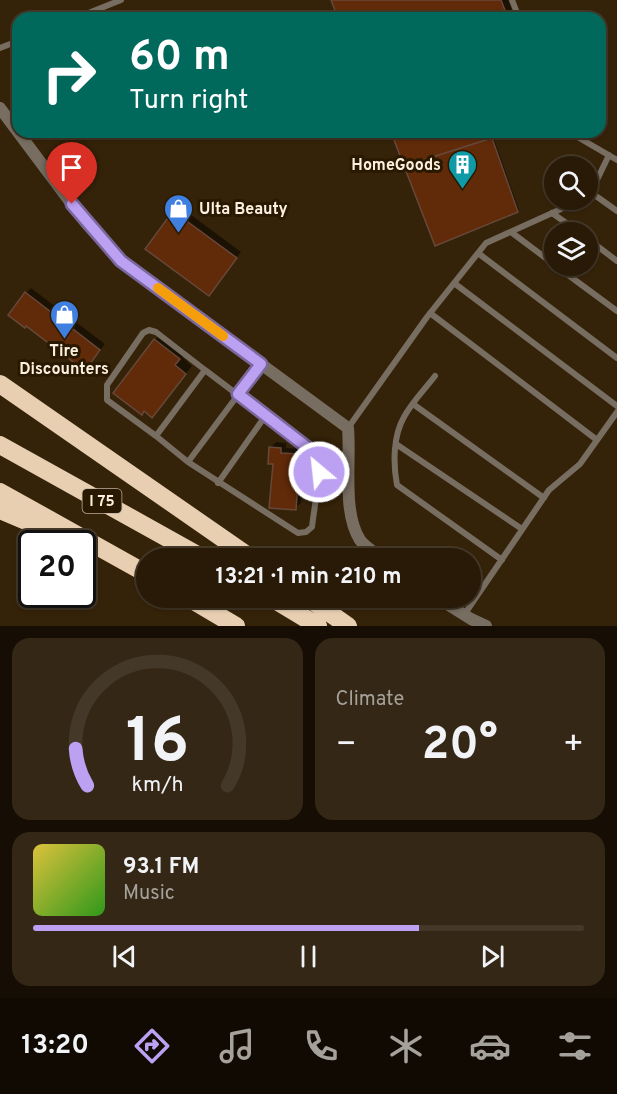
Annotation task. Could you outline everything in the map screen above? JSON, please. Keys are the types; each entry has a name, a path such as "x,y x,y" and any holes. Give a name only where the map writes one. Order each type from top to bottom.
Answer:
{"highway":[{"path":"0,384 238,548"},
{"name":"I 75","path":"0,445 185,548"},
{"name":"I 75","path":"0,492 136,568"},
{"path":"0,510 47,530"},
{"path":"96,551 136,569"},
{"path":"206,608 236,626"},
{"path":"288,608 318,626"},
{"path":"323,608 348,626"}],"street":[{"path":"0,108 12,124"},
{"path":"22,138 86,223 121,261 348,428 350,467 348,497 351,523 361,542 369,548"},
{"path":"453,608 486,626"}],"lane":[{"path":"91,12 121,0"},
{"path":"579,138 617,160"},
{"path":"598,178 609,155"},
{"path":"598,198 617,211"},
{"path":"348,428 430,313 486,243 559,210"},
{"path":"552,213 565,222"},
{"path":"511,232 544,256"},
{"path":"598,247 617,261"},
{"path":"478,253 617,358"},
{"path":"571,276 617,311"},
{"path":"454,283 617,406"},
{"path":"430,313 597,440"},
{"path":"149,330 156,332 205,370 308,448 314,457 319,472 312,527 306,532 298,533 218,483 107,399 105,393 106,385 143,333 149,330"},
{"path":"188,462 261,364"},
{"path":"156,436 205,370"},
{"path":"435,376 403,417 393,469 397,485 502,560"},
{"path":"413,404 544,498"},
{"path":"464,615 549,490 580,464 617,412"},
{"path":"218,483 266,416"},
{"path":"396,444 522,529"}],"building":[{"path":"331,0 501,0 506,12 336,12"},
{"path":"393,138 493,138 404,166"},
{"name":"HomeGoods","path":"492,138 518,212 435,246 404,166"},
{"path":"173,211 237,258 209,296 145,249"},
{"name":"Tire Discounters","path":"25,292 100,350 85,371 8,315"},
{"path":"154,339 180,359 175,365 186,374 152,418 144,411 142,415 113,393"},
{"path":"269,447 281,448 281,453 300,454 296,510 269,508 273,464 268,464"}],"slow traffic":[{"path":"158,288 223,336"}],"place":[{"name":"HomeGoods","path":"462,190"},
{"name":"Ulta Beauty","path":"178,234"},
{"name":"Tire Discounters","path":"64,340"}],"route":[{"path":"72,204 121,261 261,364 238,394 308,448 319,472"}]}
